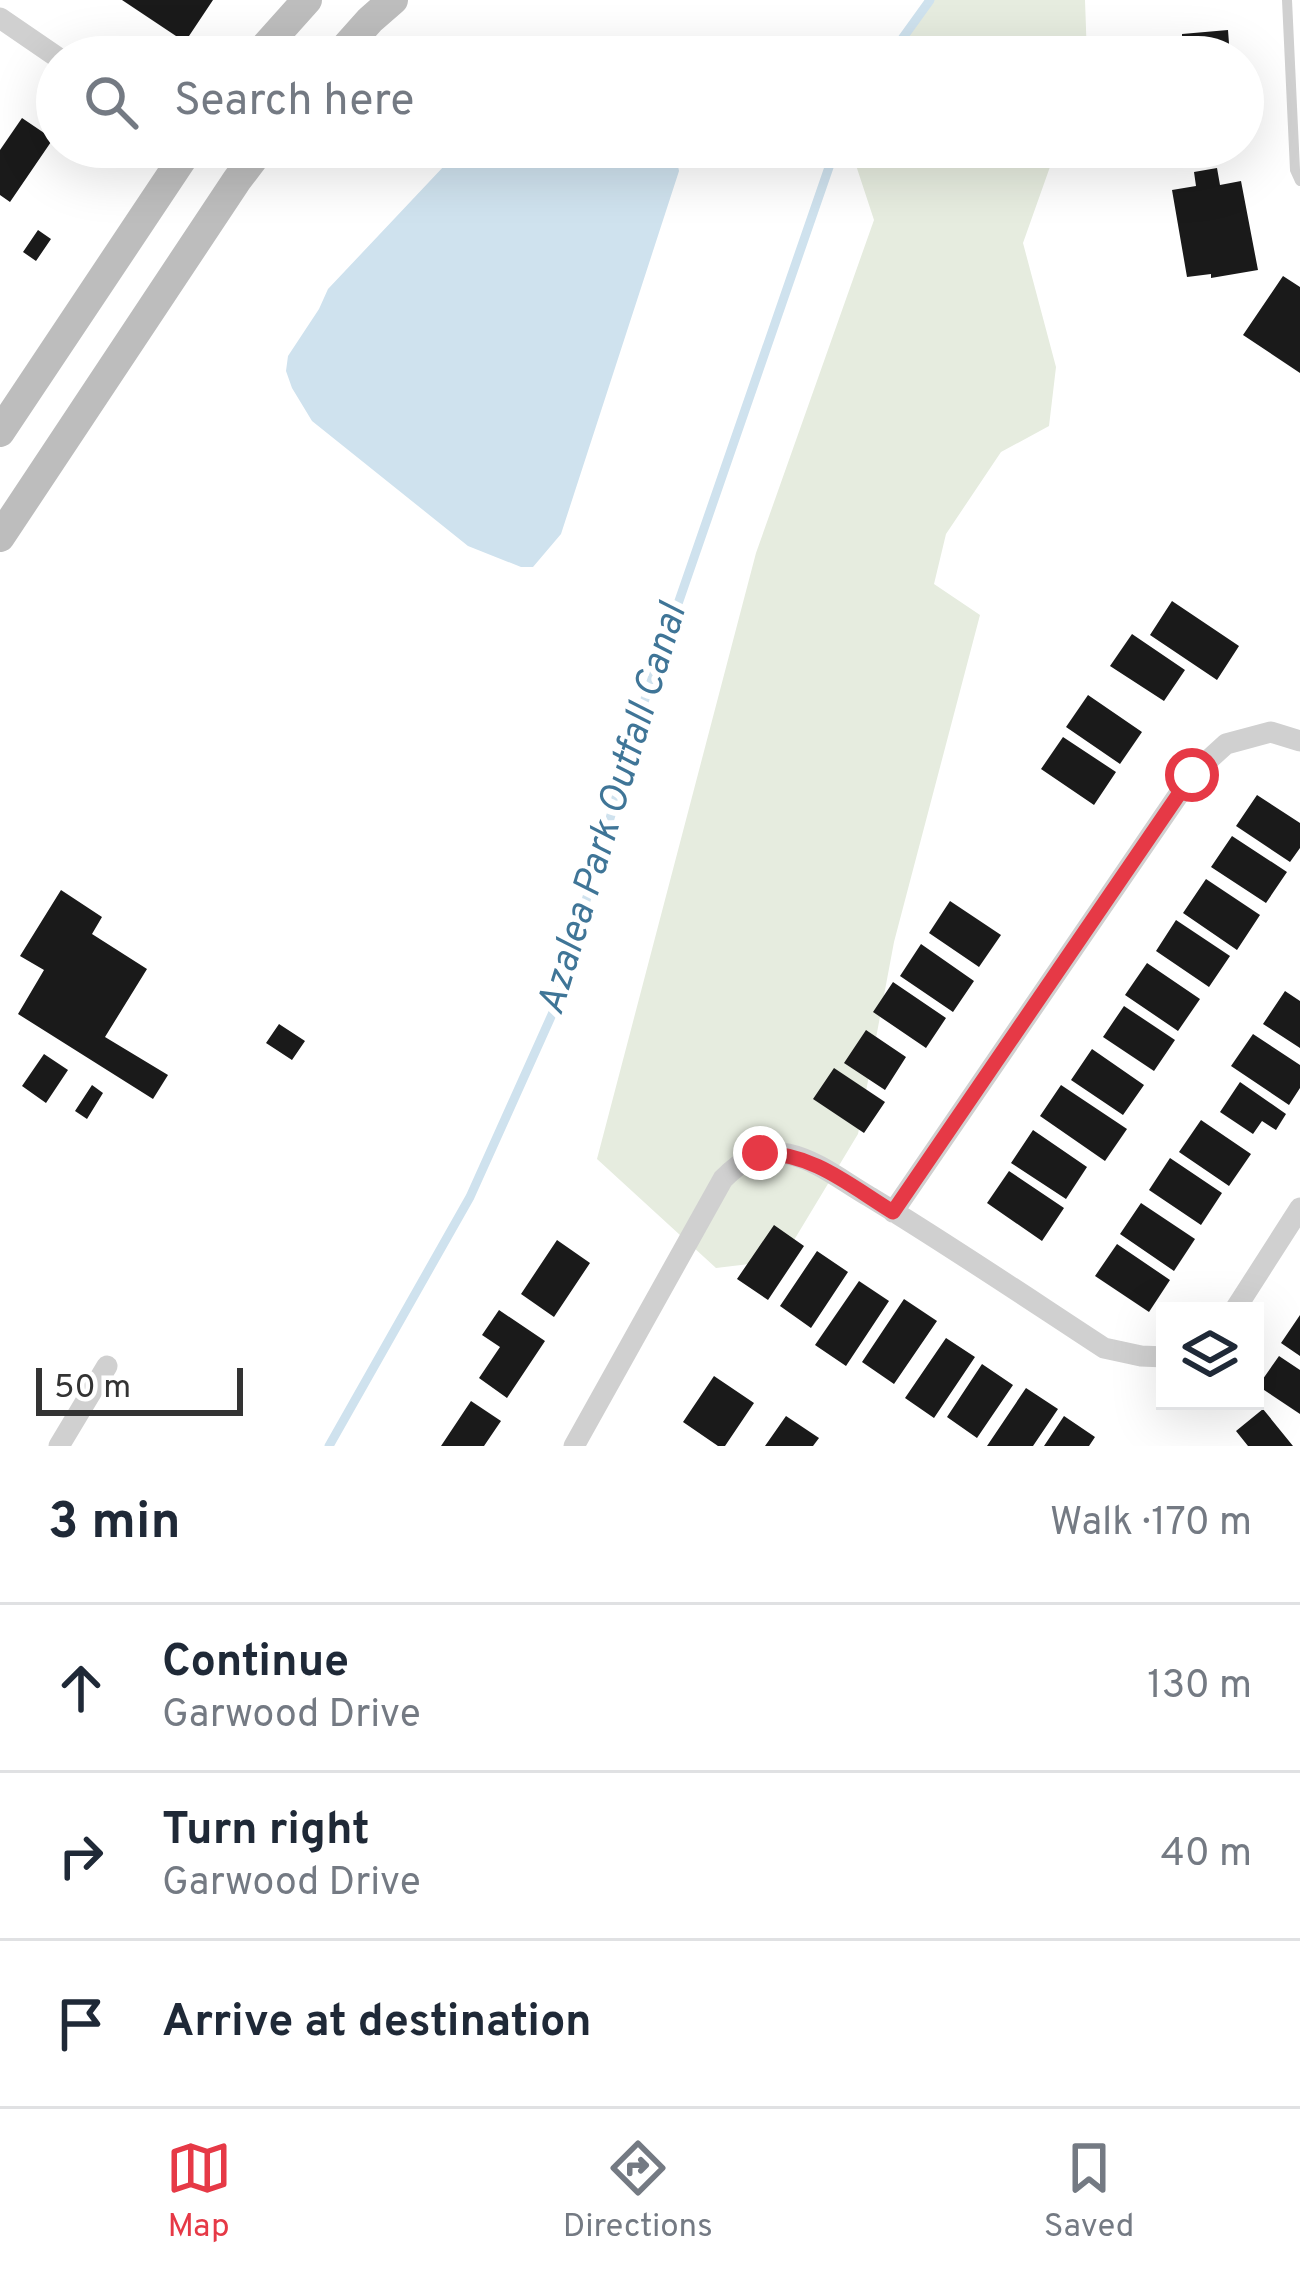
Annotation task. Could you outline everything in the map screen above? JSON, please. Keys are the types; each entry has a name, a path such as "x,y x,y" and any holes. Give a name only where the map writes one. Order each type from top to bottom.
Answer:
{"main road":[{"path":"275,36 307,0"},
{"path":"356,36 393,0"},
{"path":"0,432 175,168"},
{"path":"0,537 246,168"}],"street":[{"path":"1,22 36,44"},
{"path":"893,1212 1192,775 1226,743 1271,732 1300,741"},
{"path":"579,1444 723,1179 740,1162 760,1153 785,1153 807,1160 1104,1348 1156,1357"},
{"path":"1240,1302 1300,1208"},
{"path":"59,1446 107,1366"}],"lane":[{"path":"1287,0 1295,170 1300,182"}],"shaded area":[{"path":"925,0 1085,0 1086,36 901,36"},
{"path":"857,168 1050,168 1023,243 1056,367 1049,426 1001,452 946,534 934,584 980,615 894,942 858,1134 782,1260 716,1268 597,1159 756,553 874,220"}],"water":[{"path":"442,168 678,168 561,534 533,567 521,567 468,546 312,421 286,371 288,356 328,289"}],"building":[{"path":"122,0 213,0 189,36 176,36"},
{"path":"1228,30 1228,36 1182,36"},
{"path":"22,118 36,127 36,164 10,202 0,195 0,150"},
{"path":"1217,168 1220,185 1241,181 1258,270 1187,277 1172,190 1196,186 1194,172"},
{"path":"38,230 51,239 36,261 23,252"},
{"path":"1283,276 1300,287 1300,373 1243,335"},
{"path":"1172,601 1239,646 1217,680 1150,635"},
{"path":"1132,634 1185,670 1164,701 1110,666"},
{"path":"1088,695 1142,732 1120,764 1066,727"},
{"path":"1063,737 1116,772 1094,805 1041,769"},
{"path":"1257,795 1300,823 1300,848 1290,862 1236,826"},
{"path":"1232,836 1287,872 1266,903 1211,867"},
{"path":"1206,879 1260,915 1237,950 1183,913"},
{"path":"61,890 102,917 92,934 147,969 105,1037 168,1075 153,1099 18,1014 44,970 20,956"},
{"path":"950,901 1001,935 979,967 929,933"},
{"path":"1176,920 1230,956 1209,987 1156,951"},
{"path":"921,944 974,981 953,1012 900,976"},
{"path":"1147,963 1200,999 1178,1031 1125,995"},
{"path":"893,982 946,1018 926,1048 873,1012"},
{"path":"1285,991 1300,1001 1300,1048 1263,1024"},
{"path":"1124,1006 1175,1040 1154,1071 1103,1037"},
{"path":"279,1024 305,1041 292,1060 266,1043"},
{"path":"866,1030 906,1057 885,1090 844,1063"},
{"path":"1253,1034 1300,1065 1300,1088 1289,1105 1231,1066"},
{"path":"1092,1049 1144,1085 1123,1115 1071,1080"},
{"path":"44,1054 68,1070 46,1103 22,1086"},
{"path":"834,1068 885,1102 864,1133 813,1099"},
{"path":"1240,1082 1286,1114 1276,1130 1262,1121 1253,1134 1220,1112"},
{"path":"92,1085 103,1093 87,1119 75,1111"},
{"path":"1061,1085 1127,1129 1105,1161 1040,1116"},
{"path":"1201,1120 1251,1154 1229,1186 1179,1152"},
{"path":"1033,1130 1087,1167 1066,1199 1011,1163"},
{"path":"1170,1158 1222,1193 1201,1225 1149,1190"},
{"path":"1009,1171 1064,1208 1042,1241 987,1203"},
{"path":"1141,1203 1195,1239 1174,1271 1120,1234"},
{"path":"774,1225 804,1246 768,1300 737,1279"},
{"path":"557,1240 590,1263 554,1317 521,1294"},
{"path":"1117,1244 1170,1280 1149,1312 1095,1276"},
{"path":"817,1251 848,1272 811,1328 780,1306"},
{"path":"859,1281 889,1301 846,1366 815,1345"},
{"path":"904,1299 937,1321 894,1384 862,1362"},
{"path":"499,1310 545,1341 507,1398 479,1378 500,1347 482,1335"},
{"path":"1300,1315 1300,1356 1281,1343"},
{"path":"946,1338 975,1357 934,1418 905,1398"},
{"path":"1279,1356 1300,1370 1300,1414 1264,1390 1264,1377"},
{"path":"982,1364 1013,1385 977,1438 947,1417"},
{"path":"714,1376 754,1403 725,1446 683,1422"},
{"path":"1026,1388 1058,1409 1033,1446 987,1446"},
{"path":"471,1401 501,1421 484,1446 441,1446"},
{"path":"1264,1410 1293,1446 1248,1446 1236,1431"},
{"path":"786,1416 819,1438 813,1446 765,1446"},
{"path":"1064,1416 1095,1437 1089,1446 1044,1446"}],"waterway":[{"name":"Azalea Park Outfall Canal","path":"904,36 930,0"},
{"name":"Azalea Park Outfall Canal","path":"329,1446 470,1197 554,1010 644,702 829,168"}],"route":[{"path":"760,1153 785,1153 807,1160 893,1212 1192,775"}]}
